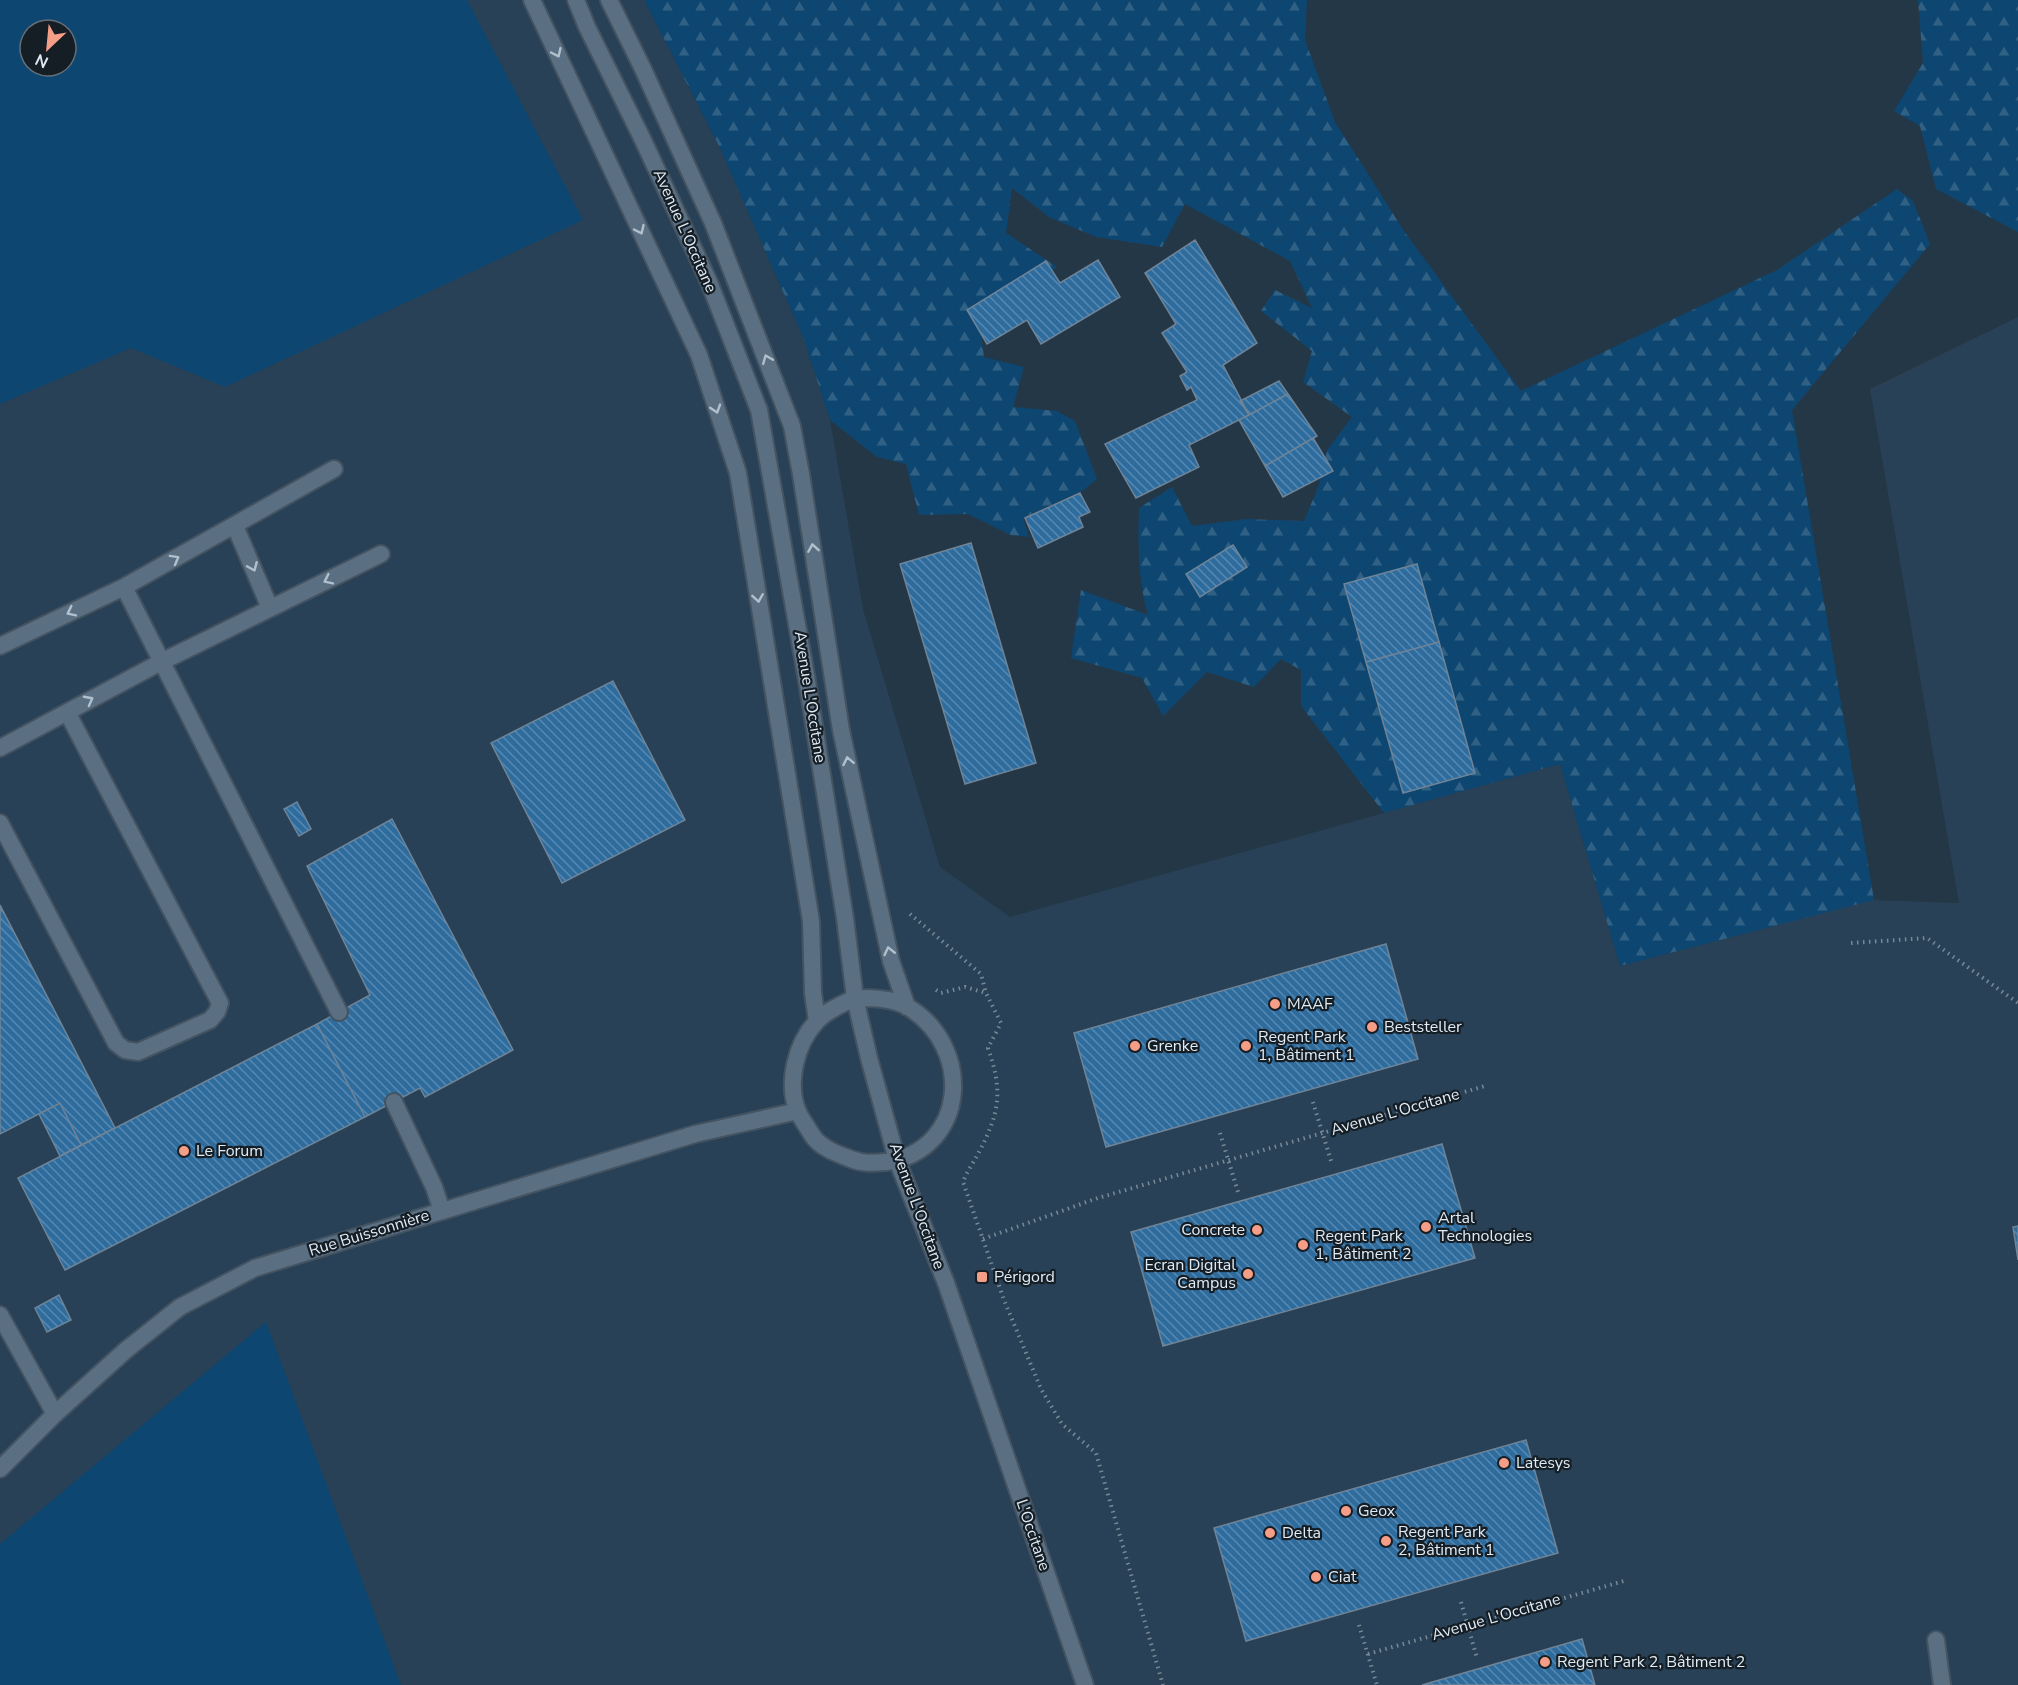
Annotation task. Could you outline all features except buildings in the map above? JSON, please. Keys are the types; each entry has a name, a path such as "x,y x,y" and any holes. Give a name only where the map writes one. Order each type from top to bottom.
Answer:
{"street":[{"path":"532,0 699,355 738,473 811,921 813,993 817,1021"},
{"path":"565,0 587,27"},
{"path":"576,0 587,27"},
{"name":"Avenue L'Occitane","path":"609,0 713,223 792,426 841,730 891,961 907,1007"},
{"name":"Avenue L'Occitane","path":"587,27 709,282 759,410 807,681 845,918 855,998 897,1160 946,1283 981,1386"},
{"path":"0,646 124,587 334,468"},
{"path":"235,526 270,608"},
{"path":"0,748 161,662 381,554"},
{"path":"124,587 339,1012"},
{"path":"0,823 116,1043 125,1050 138,1052 210,1020 217,1012 220,1003 67,712"},
{"path":"855,998 883,998 907,1007 927,1022 943,1041 951,1059 954,1082 944,1125 933,1140 917,1152 897,1160 876,1163 859,1162 834,1153 815,1139 798,1111 793,1083 796,1058 805,1038 817,1021 835,1008 855,998"},
{"path":"394,1102 434,1187 442,1211"},
{"name":"Rue Buissonnière","path":"0,1469 55,1414 126,1350 180,1307 255,1268 695,1134 798,1111"},
{"path":"0,1315 55,1414"},
{"name":"L'Occitane","path":"981,1386 1085,1685"},
{"path":"1936,1640 1942,1685"}],"path":[{"path":"909,921 907,911 981,974 986,993 1001,1023 988,1048 999,1094 995,1114 963,1182 1004,1300 1041,1389 1062,1424 1096,1453 1163,1685"},
{"path":"1851,943 1928,938 2018,1003"},
{"path":"932,987 941,993 965,987 986,993"},
{"name":"Avenue L'Occitane","path":"983,1239 1098,1198 1485,1086"},
{"path":"1313,1102 1332,1164"},
{"path":"1220,1133 1238,1192"},
{"name":"Avenue L'Occitane","path":"1368,1654 1624,1581"},
{"path":"1461,1602 1477,1658"},
{"path":"1359,1624 1377,1685"}],"shaded area":[{"path":"0,0 644,0 718,144 803,337 830,420 863,609 940,867 1010,917 1560,764 1620,966 1871,900 1959,903 1870,389 2018,317 2018,1685 0,1685"}],"green space":[{"path":"0,0 467,0 583,220 225,387 131,348 0,404"},
{"path":"644,0 1307,0 1305,40 1335,122 1404,231 1521,391 1777,270 1897,189 1913,201 1930,244 1792,410 1874,900 1620,966 1560,764 1384,813 1301,706 1301,670 1281,659 1254,687 1207,672 1163,716 1142,678 1071,658 1081,590 1148,615 1139,562 1139,508 1172,487 1192,526 1247,519 1304,521 1319,485 1327,450 1352,417 1303,382 1312,351 1261,311 1275,290 1312,308 1290,261 1185,204 1162,247 1096,237 1049,217 1012,188 1006,233 1057,267 981,334 984,357 1024,367 1013,407 1057,411 1075,421 1097,479 1082,491 1023,518 1029,537 1011,535 968,514 919,515 906,464 877,457 830,420 803,337 718,144"},
{"path":"1918,0 2018,0 2018,232 1936,189 1920,126 1894,111 1923,63"},
{"path":"266,1322 401,1685 0,1685 0,1544"}],"place":[{"name":"MAAF","path":"1275,1004"},
{"name":"Beststeller","path":"1372,1027"},
{"name":"Grenke","path":"1135,1046"},
{"name":"Regent Park 1, Bâtiment 1","path":"1246,1046"},
{"name":"Le Forum","path":"184,1151"},
{"name":"Artal Technologies","path":"1426,1227"},
{"name":"Concrete","path":"1257,1230"},
{"name":"Regent Park 1, Bâtiment 2","path":"1303,1245"},
{"name":"Ecran Digital Campus","path":"1248,1274"},
{"name":"Périgord","path":"982,1277"},
{"name":"Latesys","path":"1504,1463"},
{"name":"Geox","path":"1346,1511"},
{"name":"Delta","path":"1270,1533"},
{"name":"Regent Park 2, Bâtiment 1","path":"1386,1541"},
{"name":"Ciat","path":"1316,1577"},
{"name":"Regent Park 2, Bâtiment 2","path":"1545,1662"}]}
